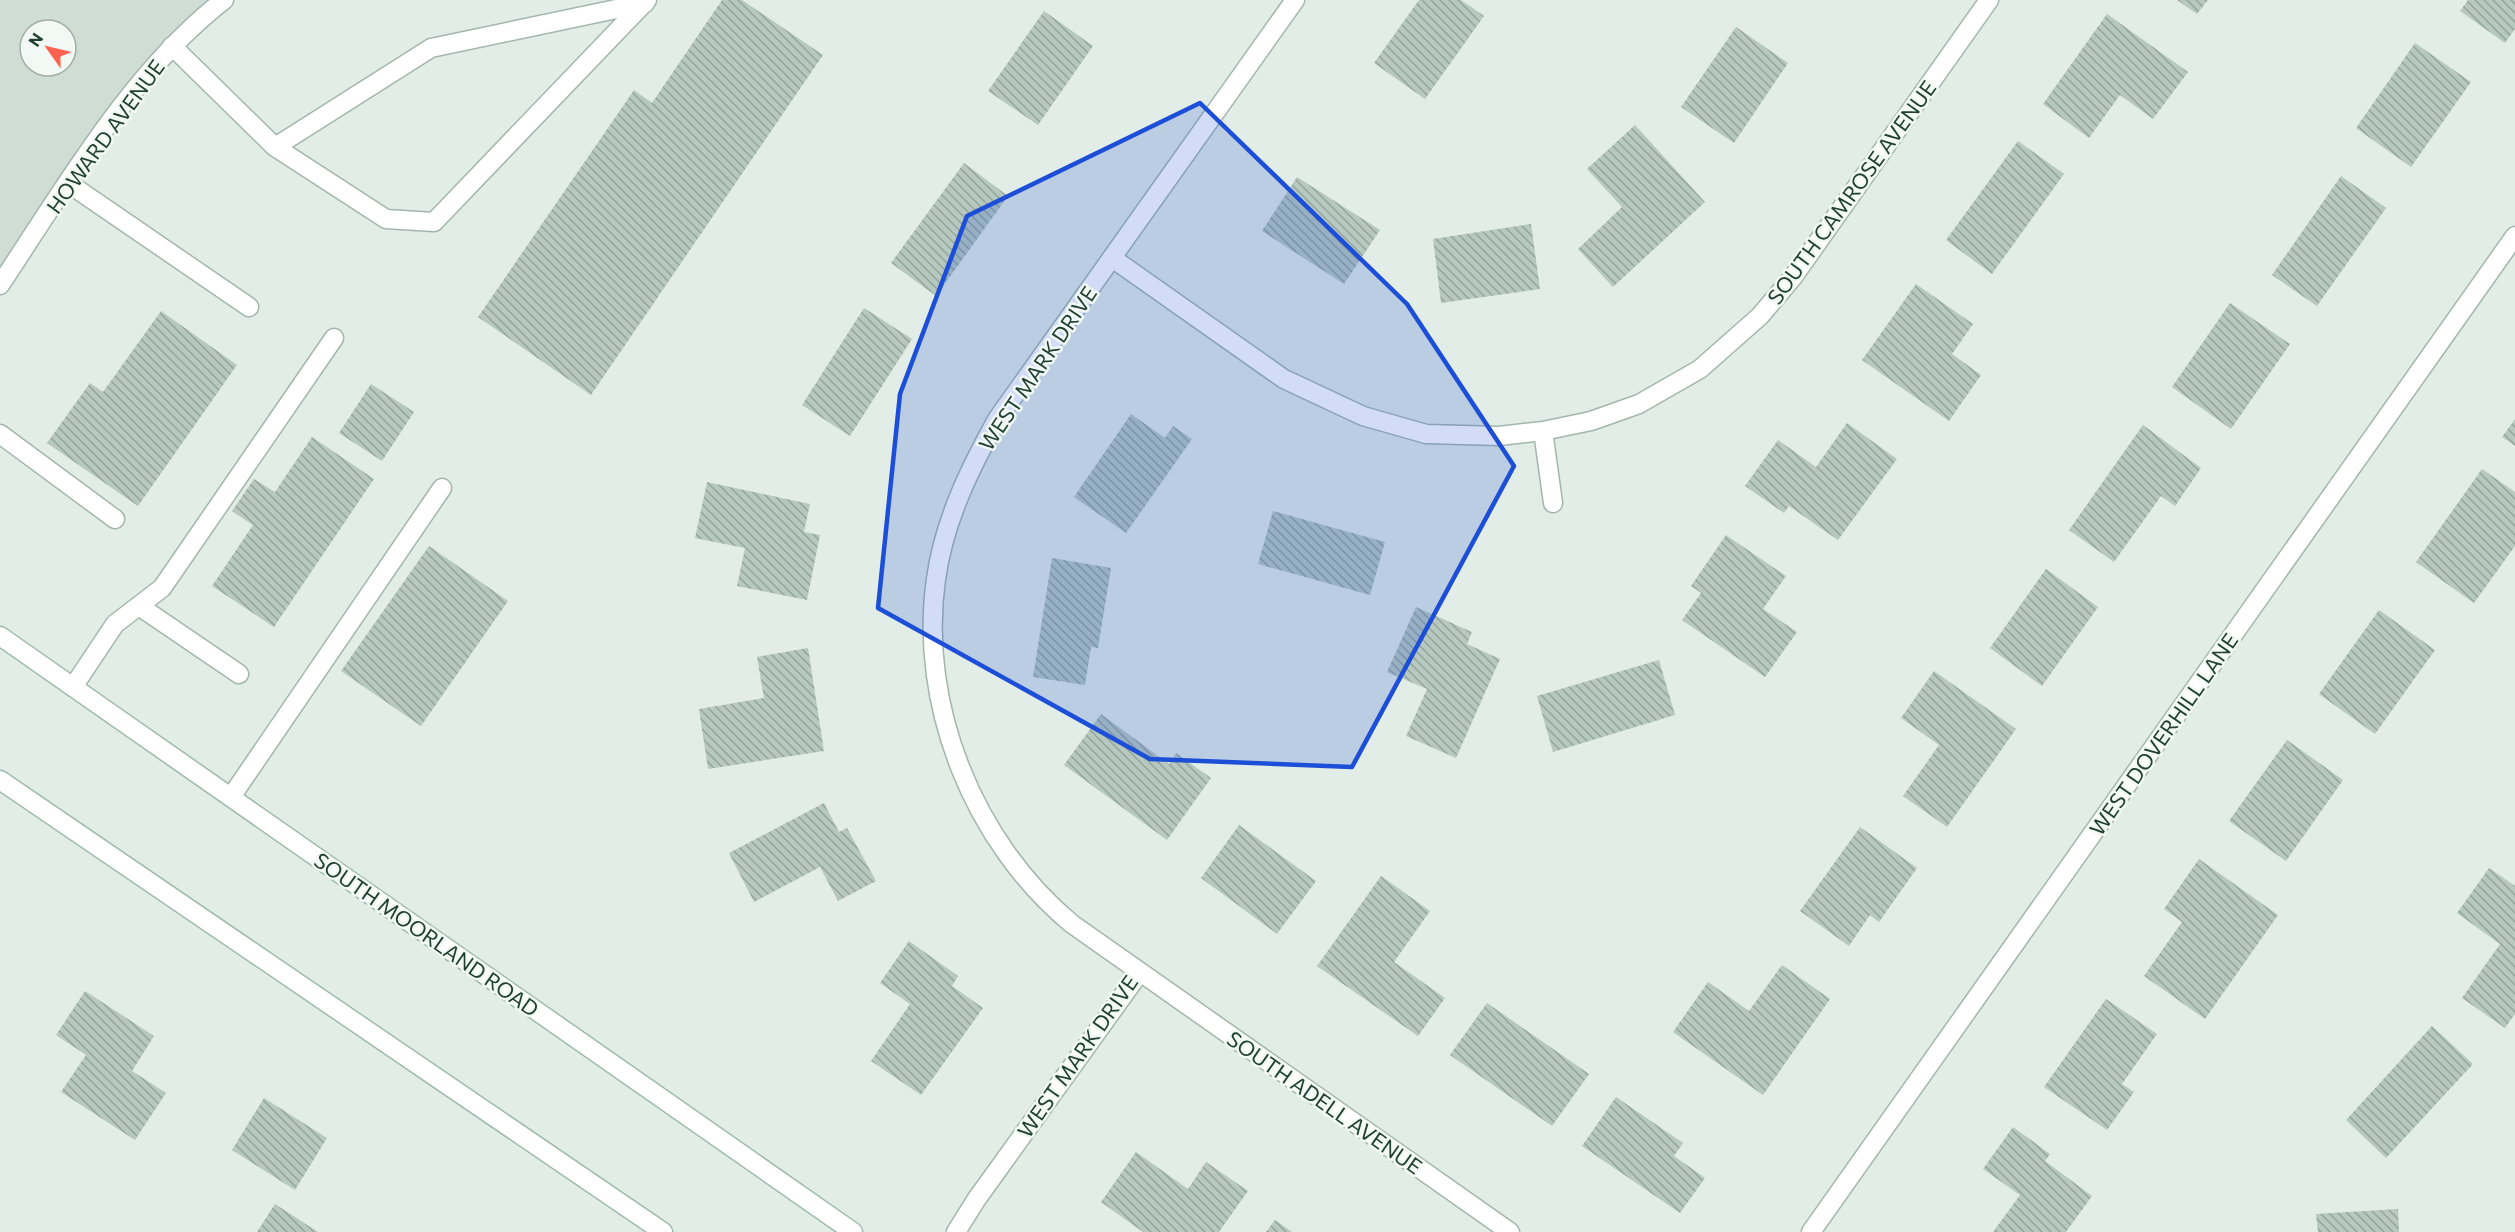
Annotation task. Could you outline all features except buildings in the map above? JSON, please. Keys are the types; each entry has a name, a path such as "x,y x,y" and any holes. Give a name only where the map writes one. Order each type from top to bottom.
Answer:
{"street":[{"name":"HOWARD AVENUE","path":"0,285 68,183 137,87 172,46 224,0"},
{"name":"WEST MARK DRIVE","path":"956,1232 1140,972 1052,907 996,841 968,785 945,722 933,650 936,578 954,507 971,466 998,418 1295,0"},
{"name":"SOUTH CAMROSE AVENUE","path":"1112,258 1284,379 1363,416 1426,434 1499,436 1544,431 1592,421 1640,404 1700,369 1760,316 1793,277 1989,0"},
{"path":"172,46 275,147 386,219 434,222 646,2"},
{"path":"275,147 431,48 646,2"},
{"path":"68,183 249,307"},
{"name":"WEST DOVERHILL LANE","path":"1811,1232 2515,236"},
{"path":"73,687 115,624 162,588 334,338"},
{"path":"1544,431 1553,503"},
{"path":"0,434 115,519"},
{"path":"231,797 442,488"},
{"path":"139,606 238,674"},
{"name":"SOUTH MOORLAND ROAD","path":"0,636 853,1232"},
{"path":"0,780 663,1232"},
{"name":"SOUTH ADELL AVENUE","path":"1140,972 1510,1232"}],"highlighted area":[{"path":"1200,103 1407,304 1514,466 1352,767 1150,759 878,608 900,394 967,216"}],"shaded area":[{"path":"0,0 224,0 172,46 0,285"}]}
